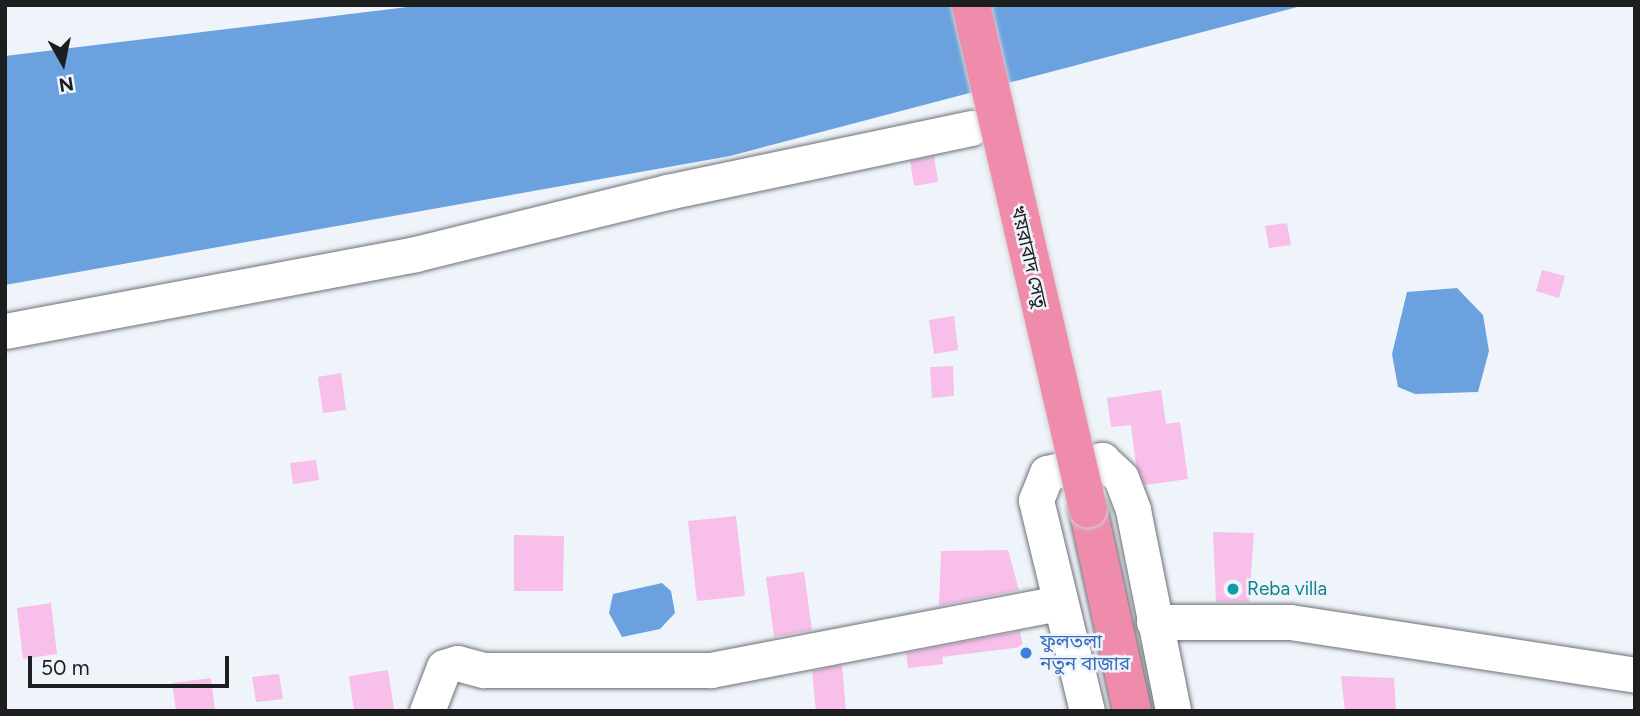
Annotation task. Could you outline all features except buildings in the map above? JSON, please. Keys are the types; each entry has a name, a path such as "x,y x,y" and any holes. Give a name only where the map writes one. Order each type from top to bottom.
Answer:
{"highway":[{"name":"খয়রাবাদ সেতু","path":"971,5 1132,711"}],"street":[{"path":"5,331 415,254 667,192 971,128"},
{"path":"1087,711 1036,500 1047,473 1102,460 1121,478 1133,510 1173,711"},
{"path":"429,710 444,667 457,663 484,670 711,670 1060,603"},
{"path":"1154,622 1290,622 1635,675"}],"water":[{"path":"424,5 1305,5 730,156 5,285 5,56"},
{"path":"1457,288 1483,315 1489,351 1478,392 1415,394 1398,387 1392,354 1407,292"},
{"path":"662,583 671,591 675,613 660,629 622,637 609,613 613,594"}],"place":[{"name":"Reba villa","path":"1233,589"},
{"name":"ফুলতলা নতুন বাজার","path":"1026,653"}]}
